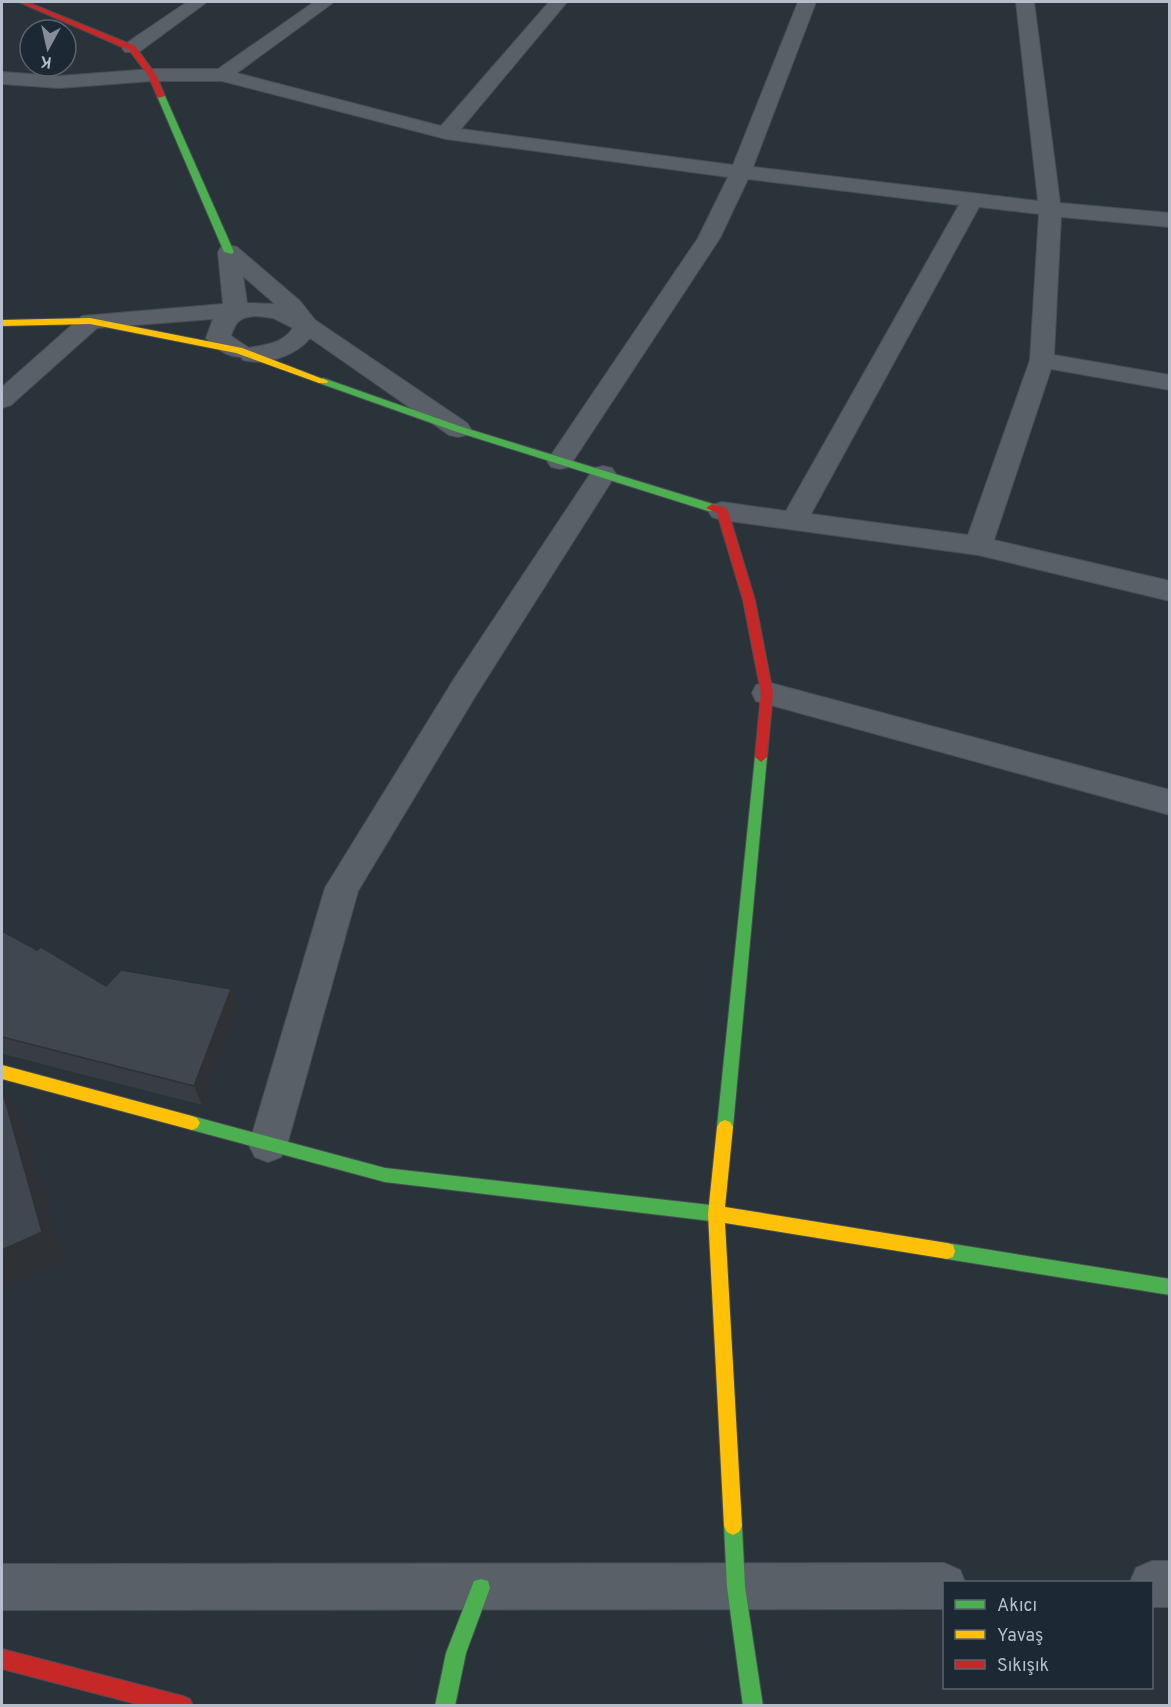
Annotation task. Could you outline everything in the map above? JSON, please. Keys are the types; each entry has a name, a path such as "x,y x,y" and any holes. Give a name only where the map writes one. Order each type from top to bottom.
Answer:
{"street":[{"path":"22,2 132,48 152,75 229,252 236,311"},
{"path":"132,48 198,2"},
{"path":"222,75 325,2"},
{"path":"446,133 558,2"},
{"path":"560,461 709,238 741,172 807,2"},
{"path":"978,546 1042,360 1050,209 1025,2"},
{"path":"2,78 59,82 152,75 222,75 446,133 972,200 1170,220"},
{"path":"794,521 972,200"},
{"path":"229,252 292,306 307,325"},
{"path":"2,323 90,321 256,309 278,311 307,325 458,429"},
{"path":"236,311 225,319 218,338 245,352 458,429 722,511 978,546 1170,591"},
{"path":"90,321 245,352 283,349 298,340 307,325"},
{"path":"2,400 90,321"},
{"path":"1042,360 1170,383"},
{"path":"268,1145 342,888 465,687 603,474"},
{"path":"722,511 749,600 766,693 716,1214 736,1587 753,1706"},
{"path":"766,693 1170,803"},
{"path":"2,1072 385,1175 716,1214 1170,1287"},
{"path":"1153,1584 1170,1584"},
{"path":"2,1587 943,1586"},
{"path":"445,1706 456,1653 481,1588"},
{"path":"2,1659 183,1706"}],"building":[{"path":"2,931 37,950 41,947 106,986 121,970 231,989 194,1086 2,1037"},
{"path":"2,1089 42,1232 2,1250"}],"traffic: fast":[{"path":"161,96 229,252"},
{"path":"323,381 458,429 712,508"},
{"path":"725,1127 761,757"},
{"path":"192,1123 385,1175 719,1214"},
{"path":"947,1251 1170,1287"},
{"path":"733,1526 736,1587 753,1706"},
{"path":"445,1706 456,1653 481,1588"}],"traffic: slow":[{"path":"2,323 90,321 238,350 323,381"},
{"path":"2,1072 192,1123"},
{"path":"725,1127 716,1214 733,1526"},
{"path":"719,1214 947,1251"}],"traffic: jam":[{"path":"22,2 132,48 152,75 161,96"},
{"path":"712,508 722,511 749,600 767,693 761,757"},
{"path":"2,1659 183,1706"}]}
